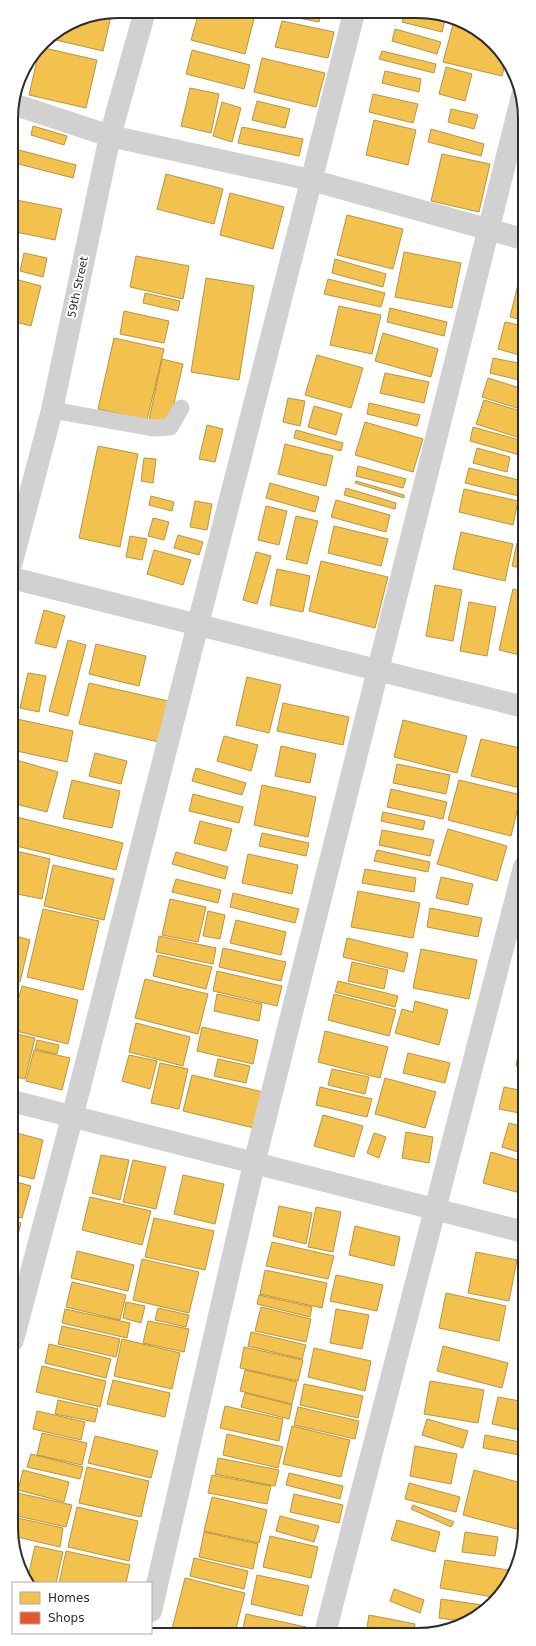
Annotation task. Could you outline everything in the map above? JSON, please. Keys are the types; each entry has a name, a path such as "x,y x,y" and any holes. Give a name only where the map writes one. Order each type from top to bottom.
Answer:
{"street":[{"name":"59th Street","path":"18,539 52,410 110,136 143,18"},
{"path":"18,1321 199,625 352,18"},
{"path":"19,106 110,136 311,180 518,238"},
{"path":"152,1607 254,1164 518,112"},
{"path":"18,580 518,705"},
{"path":"326,1628 518,890"},
{"path":"18,1104 518,1230"}],"lane":[{"path":"52,410 153,428 170,427 181,408"}],"building: Homes":[{"path":"111,18 103,51 56,40 68,31 86,23"},
{"path":"197,18 254,18 245,54 191,40"},
{"path":"298,18 320,18 319,22"},
{"path":"403,18 425,18 445,22 442,32 402,22"},
{"path":"282,21 334,32 328,58 275,47"},
{"path":"453,24 474,35 489,47 504,67 502,76 443,62"},
{"path":"395,29 441,42 437,54 392,41"},
{"path":"46,48 97,60 86,108 29,95 37,60"},
{"path":"192,50 250,65 244,89 186,74"},
{"path":"382,51 436,64 434,73 379,59"},
{"path":"262,58 325,73 316,107 254,92"},
{"path":"446,67 472,74 465,101 439,94"},
{"path":"385,71 421,79 419,92 382,83"},
{"path":"190,88 219,94 211,133 181,126"},
{"path":"373,94 418,104 413,123 369,112"},
{"path":"257,101 290,109 285,128 252,120"},
{"path":"222,102 241,108 232,142 213,136"},
{"path":"451,109 478,115 474,129 448,122"},
{"path":"374,120 416,130 408,165 366,155"},
{"path":"33,126 67,136 64,145 31,135"},
{"path":"242,127 303,139 299,156 238,143"},
{"path":"431,129 484,144 481,156 428,142"},
{"path":"18,150 76,165 73,178 18,164"},
{"path":"442,154 490,164 479,212 431,201"},
{"path":"166,174 223,189 214,224 157,209"},
{"path":"230,193 284,207 273,249 220,235"},
{"path":"18,200 62,209 55,240 18,232"},
{"path":"347,215 403,229 393,269 337,255"},
{"path":"404,252 461,263 452,308 395,297"},
{"path":"24,253 47,258 43,277 20,271"},
{"path":"136,256 189,266 183,299 130,287"},
{"path":"335,259 386,274 383,287 332,273"},
{"path":"206,278 254,286 239,380 191,372"},
{"path":"328,279 385,293 381,307 324,294"},
{"path":"18,280 41,286 31,326 18,323"},
{"path":"518,284 518,319 510,317"},
{"path":"145,293 180,301 178,311 143,303"},
{"path":"339,306 381,315 372,354 330,345"},
{"path":"390,308 447,322 444,336 387,322"},
{"path":"124,311 169,321 164,343 120,334"},
{"path":"505,322 518,325 518,355 498,349"},
{"path":"383,333 438,349 431,377 375,361"},
{"path":"114,338 164,349 147,420 98,409"},
{"path":"317,355 363,368 351,408 305,395"},
{"path":"493,358 518,363 518,380 490,373"},
{"path":"162,359 183,364 169,425 149,420"},
{"path":"385,373 429,382 424,403 380,393"},
{"path":"488,378 518,387 518,408 482,397"},
{"path":"288,398 305,401 300,426 283,422"},
{"path":"484,400 518,410 518,437 476,424"},
{"path":"369,403 420,415 417,426 367,414"},
{"path":"314,406 342,414 336,435 308,427"},
{"path":"365,422 423,439 413,472 355,455"},
{"path":"207,425 223,429 215,462 199,459"},
{"path":"473,427 518,440 518,455 470,441"},
{"path":"296,430 343,443 341,451 294,438"},
{"path":"285,444 333,456 326,486 278,474"},
{"path":"98,446 138,454 120,547 79,538"},
{"path":"477,448 510,457 507,472 473,463"},
{"path":"144,458 156,459 153,483 141,481"},
{"path":"358,466 406,479 403,488 356,476"},
{"path":"469,468 518,480 518,496 465,483"},
{"path":"356,481 404,495 404,498 355,483"},
{"path":"270,483 319,497 315,512 266,498"},
{"path":"346,488 396,503 395,509 344,495"},
{"path":"464,489 518,501 513,525 459,512"},
{"path":"151,496 174,502 172,511 149,505"},
{"path":"336,500 390,515 386,532 331,517"},
{"path":"195,501 212,504 207,530 190,527"},
{"path":"266,506 287,511 279,545 258,540"},
{"path":"296,516 318,521 307,564 286,559"},
{"path":"153,518 169,522 164,540 148,536"},
{"path":"334,526 388,539 381,566 328,553"},
{"path":"461,532 513,544 505,581 453,569"},
{"path":"178,535 203,542 199,555 174,548"},
{"path":"130,536 147,539 142,560 126,557"},
{"path":"517,543 518,568 512,566"},
{"path":"154,550 191,560 183,585 147,574"},
{"path":"256,552 271,556 257,604 243,600"},
{"path":"321,561 388,577 375,628 309,611"},
{"path":"277,569 310,576 303,612 270,605"},
{"path":"435,585 462,590 453,641 426,636"},
{"path":"513,589 518,590 518,655 499,650"},
{"path":"469,602 496,607 487,656 460,651"},
{"path":"44,610 65,616 56,648 35,643"},
{"path":"68,640 86,645 68,716 49,711"},
{"path":"96,644 146,656 139,686 89,674"},
{"path":"28,673 46,676 39,712 20,708"},
{"path":"247,677 281,685 269,733 236,725"},
{"path":"89,683 168,701 159,742 79,724"},
{"path":"283,703 349,717 343,745 277,731"},
{"path":"18,719 73,731 67,762 18,751"},
{"path":"403,720 467,736 457,773 394,757"},
{"path":"224,736 258,745 251,771 217,761"},
{"path":"481,739 518,748 518,788 471,776"},
{"path":"281,746 316,754 310,783 275,776"},
{"path":"95,753 127,761 121,784 89,776"},
{"path":"18,760 58,772 47,812 18,805"},
{"path":"397,764 450,775 446,794 393,783"},
{"path":"196,768 246,783 242,795 192,781"},
{"path":"72,780 120,791 112,828 63,818"},
{"path":"459,780 518,794 518,807 511,836 448,820"},
{"path":"262,785 316,797 308,837 254,825"},
{"path":"391,789 447,802 443,819 387,807"},
{"path":"193,794 243,807 239,823 189,811"},
{"path":"383,812 425,821 423,830 381,821"},
{"path":"18,817 123,843 116,870 18,846"},
{"path":"200,821 232,829 226,851 194,843"},
{"path":"448,829 507,846 497,881 437,864"},
{"path":"382,830 434,840 430,856 379,845"},
{"path":"262,833 309,843 306,856 259,846"},
{"path":"377,850 430,862 428,872 374,861"},
{"path":"18,851 50,859 42,899 18,894"},
{"path":"176,852 228,867 225,879 172,864"},
{"path":"248,854 298,865 292,894 242,883"},
{"path":"53,865 114,879 104,920 44,906"},
{"path":"365,869 416,878 414,892 362,883"},
{"path":"441,877 473,884 468,905 436,898"},
{"path":"176,879 221,890 218,903 172,892"},
{"path":"358,891 420,903 413,938 351,927"},
{"path":"233,893 299,909 295,923 230,907"},
{"path":"170,899 206,907 198,942 162,935"},
{"path":"430,908 482,918 478,937 427,927"},
{"path":"43,909 99,921 83,990 27,977"},
{"path":"208,911 225,915 220,939 203,936"},
{"path":"236,920 286,932 281,955 230,943"},
{"path":"159,936 216,948 213,964 156,952"},
{"path":"18,937 30,940 20,982 18,982"},
{"path":"347,938 408,953 404,972 343,957"},
{"path":"223,948 286,962 281,981 219,967"},
{"path":"421,949 477,960 469,999 413,988"},
{"path":"158,955 212,967 206,989 153,976"},
{"path":"352,962 388,970 384,989 348,981"},
{"path":"217,971 282,986 277,1006 213,991"},
{"path":"145,979 208,994 198,1034 135,1018"},
{"path":"338,981 398,996 395,1007 335,992"},
{"path":"22,986 78,1000 68,1044 18,1032 18,1000"},
{"path":"217,994 262,1004 259,1021 214,1011"},
{"path":"334,994 396,1010 389,1036 328,1020"},
{"path":"415,1001 448,1010 439,1045 395,1033 402,1009 413,1012"},
{"path":"136,1023 190,1037 183,1066 129,1052"},
{"path":"202,1027 258,1040 253,1064 197,1051"},
{"path":"325,1031 388,1047 380,1078 318,1062"},
{"path":"18,1034 35,1038 25,1079 18,1077"},
{"path":"37,1040 59,1045 57,1054 35,1049"},
{"path":"34,1050 70,1058 62,1090 26,1081"},
{"path":"408,1053 450,1063 445,1083 403,1073"},
{"path":"129,1055 157,1061 150,1089 122,1081"},
{"path":"518,1055 518,1066 516,1066"},
{"path":"218,1059 250,1066 246,1083 214,1076"},
{"path":"160,1063 188,1069 179,1109 151,1103"},
{"path":"332,1069 369,1077 365,1094 328,1085"},
{"path":"192,1075 263,1092 254,1128 183,1111"},
{"path":"385,1078 436,1092 425,1128 375,1114"},
{"path":"320,1087 372,1099 367,1117 316,1105"},
{"path":"504,1087 518,1090 518,1113 499,1109"},
{"path":"323,1115 363,1126 354,1157 314,1146"},
{"path":"509,1123 518,1125 518,1152 502,1147"},
{"path":"406,1132 433,1137 429,1163 402,1158"},
{"path":"18,1133 43,1140 34,1179 18,1175"},
{"path":"374,1133 386,1137 379,1158 367,1153"},
{"path":"491,1152 518,1160 518,1192 483,1183"},
{"path":"101,1155 129,1160 120,1200 92,1193"},
{"path":"133,1160 166,1167 156,1209 123,1202"},
{"path":"183,1175 224,1184 215,1224 174,1214"},
{"path":"18,1182 31,1186 22,1218 18,1217"},
{"path":"90,1197 151,1211 142,1245 82,1230"},
{"path":"279,1206 312,1213 306,1244 273,1236"},
{"path":"316,1207 341,1212 333,1252 308,1247"},
{"path":"154,1218 214,1231 205,1270 145,1257"},
{"path":"18,1222 21,1223 18,1235"},
{"path":"355,1226 400,1237 394,1266 349,1255"},
{"path":"272,1242 334,1256 328,1279 266,1266"},
{"path":"77,1251 134,1265 128,1291 71,1278"},
{"path":"476,1252 517,1260 509,1301 468,1293"},
{"path":"142,1259 199,1272 189,1313 133,1300"},
{"path":"265,1270 327,1283 322,1308 260,1294"},
{"path":"336,1275 383,1285 377,1311 330,1301"},
{"path":"72,1282 126,1295 120,1320 66,1307"},
{"path":"446,1293 506,1306 499,1341 439,1328"},
{"path":"259,1295 312,1307 310,1317 257,1304"},
{"path":"126,1302 145,1306 141,1323 123,1318"},
{"path":"261,1307 311,1319 306,1342 255,1331"},
{"path":"158,1308 189,1315 186,1327 155,1320"},
{"path":"65,1309 130,1323 127,1338 62,1323"},
{"path":"336,1309 369,1315 362,1349 330,1343"},
{"path":"148,1321 189,1329 184,1352 143,1343"},
{"path":"62,1326 120,1339 116,1357 58,1344"},
{"path":"251,1332 306,1345 302,1359 248,1346"},
{"path":"122,1339 180,1353 172,1389 114,1376"},
{"path":"49,1344 111,1359 106,1378 45,1363"},
{"path":"443,1346 508,1363 502,1388 437,1371"},
{"path":"244,1347 303,1360 298,1381 240,1368"},
{"path":"314,1348 371,1361 365,1391 308,1377"},
{"path":"42,1366 106,1381 100,1407 36,1392"},
{"path":"245,1370 297,1382 292,1404 240,1391"},
{"path":"113,1380 170,1393 165,1417 107,1404"},
{"path":"430,1381 484,1390 478,1423 424,1414"},
{"path":"304,1384 363,1396 358,1418 300,1405"},
{"path":"245,1393 292,1405 289,1419 241,1407"},
{"path":"498,1397 518,1401 518,1430 492,1424"},
{"path":"58,1400 98,1409 95,1422 55,1414"},
{"path":"225,1406 283,1419 279,1441 220,1428"},
{"path":"298,1407 359,1421 355,1439 294,1425"},
{"path":"37,1411 85,1422 81,1440 33,1429"},
{"path":"427,1419 468,1431 463,1448 422,1435"},
{"path":"292,1426 350,1440 341,1477 283,1464"},
{"path":"42,1433 87,1443 82,1465 37,1455"},
{"path":"227,1434 283,1447 278,1468 223,1455"},
{"path":"485,1435 518,1442 518,1455 483,1448"},
{"path":"95,1436 158,1451 151,1478 88,1463"},
{"path":"415,1446 457,1454 451,1484 410,1476"},
{"path":"31,1454 83,1467 80,1479 27,1467"},
{"path":"218,1458 279,1470 275,1486 215,1474"},
{"path":"87,1467 149,1481 141,1517 79,1503"},
{"path":"23,1470 69,1482 64,1502 18,1490"},
{"path":"474,1470 518,1482 518,1529 463,1515"},
{"path":"289,1473 343,1486 340,1499 286,1485"},
{"path":"212,1475 271,1486 267,1504 208,1493"},
{"path":"409,1483 460,1497 456,1512 405,1499"},
{"path":"18,1493 72,1505 66,1527 18,1516"},
{"path":"294,1494 343,1505 339,1523 290,1512"},
{"path":"212,1497 267,1510 259,1543 204,1531"},
{"path":"413,1505 454,1522 451,1527 411,1509"},
{"path":"77,1507 138,1521 129,1561 68,1547"},
{"path":"280,1516 319,1526 314,1542 276,1531"},
{"path":"18,1518 63,1528 60,1547 19,1537"},
{"path":"397,1520 440,1532 435,1552 391,1540"},
{"path":"204,1532 258,1544 253,1569 199,1557"},
{"path":"465,1532 498,1537 495,1556 462,1552"},
{"path":"270,1536 318,1547 311,1578 263,1567"},
{"path":"35,1546 63,1552 56,1582 34,1582 29,1573"},
{"path":"66,1551 130,1565 126,1582 59,1582"},
{"path":"194,1558 248,1571 244,1589 190,1576"},
{"path":"445,1560 508,1570 501,1584 490,1597 440,1588"},
{"path":"257,1575 309,1586 302,1616 251,1604"},
{"path":"185,1578 245,1593 236,1628 172,1628"},
{"path":"394,1589 424,1600 420,1613 390,1601"},
{"path":"441,1599 482,1605 468,1615 455,1620 439,1618"},
{"path":"246,1614 306,1627 306,1628 243,1628"},
{"path":"369,1615 415,1624 415,1628 367,1628"}]}
